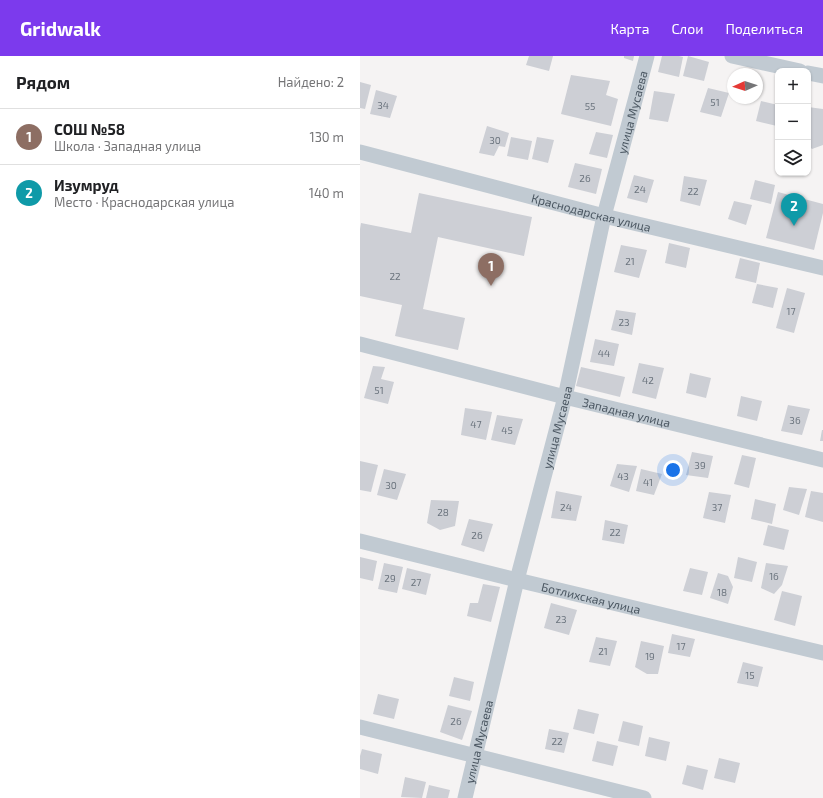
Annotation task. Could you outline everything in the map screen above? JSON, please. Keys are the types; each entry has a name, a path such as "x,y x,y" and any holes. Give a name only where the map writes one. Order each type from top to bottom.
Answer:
{"street":[{"name":"улица Мусаева","path":"465,798 517,580 565,397 604,216 647,56"},
{"path":"732,56 786,68"},
{"path":"811,74 823,76"},
{"name":"Краснодарская улица","path":"360,152 604,216 823,268"},
{"name":"Западная улица","path":"360,344 565,397 823,460"},
{"name":"Ботлихская улица","path":"360,541 823,653"},
{"path":"360,727 644,798"}],"building":[{"path":"529,56 553,56 549,71 526,65"},
{"path":"624,56 634,56 633,61 624,58"},
{"path":"662,56 683,57 679,77 658,72"},
{"path":"688,56 709,62 704,81 683,76"},
{"path":"571,75 610,81 606,95 618,99 611,126 561,114"},
{"path":"360,82 371,85 365,109 360,108"},
{"path":"708,88 727,93 727,99 721,117 700,112"},
{"path":"376,90 397,96 390,118 370,114"},
{"path":"654,91 675,94 668,122 649,119"},
{"path":"763,101 775,104 775,126 756,121 760,104 763,104"},
{"path":"811,107 823,109 823,145 812,149"},
{"path":"487,126 509,133 505,147 499,146 494,156 479,153"},
{"path":"596,132 613,135 607,158 589,154"},
{"path":"511,137 532,141 528,160 507,156"},
{"path":"537,137 554,140 548,163 532,159"},
{"path":"575,163 602,169 596,194 568,187"},
{"path":"634,175 654,180 647,203 627,198"},
{"path":"684,176 707,180 700,206 680,201"},
{"path":"755,180 775,185 771,204 750,199"},
{"path":"778,192 823,204 823,213 814,250 766,238"},
{"path":"419,193 532,217 524,256 438,237 423,309 465,318 458,350 395,336 402,305 360,296 361,223 411,233"},
{"path":"734,201 752,205 746,225 728,219"},
{"path":"669,243 690,248 686,268 665,263"},
{"path":"621,245 647,250 639,278 614,272"},
{"path":"740,258 760,263 756,283 735,278"},
{"path":"757,284 778,288 773,308 752,303"},
{"path":"787,288 805,293 794,333 776,328"},
{"path":"616,310 636,313 632,335 611,330"},
{"path":"595,339 619,344 614,366 590,362"},
{"path":"639,363 664,368 656,399 632,393"},
{"path":"373,366 385,367 381,379 394,382 388,404 364,398"},
{"path":"581,367 625,377 620,397 576,386"},
{"path":"690,373 711,378 706,398 686,393"},
{"path":"741,396 762,401 757,421 737,416"},
{"path":"788,405 810,409 802,435 781,431"},
{"path":"465,408 492,412 486,440 461,435"},
{"path":"497,415 523,419 515,445 491,440"},
{"path":"822,430 823,441 820,441"},
{"path":"692,452 713,456 708,478 686,475"},
{"path":"742,455 756,458 749,488 734,484"},
{"path":"360,461 378,465 371,492 360,490"},
{"path":"617,464 637,466 629,492 610,486"},
{"path":"384,469 406,474 397,500 377,495"},
{"path":"641,469 662,474 654,495 636,491"},
{"path":"789,487 807,489 799,515 783,510"},
{"path":"556,491 582,496 576,521 551,518"},
{"path":"811,491 823,493 823,522 805,517"},
{"path":"709,492 731,495 725,523 703,518"},
{"path":"755,499 776,504 772,524 751,519"},
{"path":"431,500 459,501 455,526 440,530 427,523"},
{"path":"469,519 493,524 484,552 461,545"},
{"path":"605,520 628,525 624,544 602,540"},
{"path":"768,525 789,530 784,550 763,545"},
{"path":"360,557 377,561 373,581 360,578"},
{"path":"738,557 757,562 752,582 734,578"},
{"path":"384,563 403,567 397,593 378,589"},
{"path":"766,563 788,566 782,585 774,594 761,588"},
{"path":"407,568 431,574 426,595 402,589"},
{"path":"690,568 708,572 702,595 683,591"},
{"path":"718,573 728,576 733,587 728,604 710,598"},
{"path":"483,584 500,587 491,622 467,616 470,603 478,603"},
{"path":"782,591 802,596 795,626 774,620"},
{"path":"551,603 577,610 569,635 544,628"},
{"path":"672,634 695,639 690,657 668,653"},
{"path":"596,637 617,641 610,666 589,662"},
{"path":"641,641 664,646 658,674 647,674 635,667"},
{"path":"743,662 763,667 758,687 737,683"},
{"path":"454,677 474,682 470,701 449,696"},
{"path":"378,694 399,699 394,719 373,714"},
{"path":"448,705 472,711 462,740 440,732"},
{"path":"578,709 599,714 594,734 573,729"},
{"path":"623,721 643,726 639,746 618,741"},
{"path":"549,729 569,733 564,753 545,749"},
{"path":"649,737 670,742 666,761 645,756"},
{"path":"597,741 618,746 613,766 592,761"},
{"path":"362,749 382,754 378,774 360,769 360,756"},
{"path":"719,758 740,763 735,783 714,778"},
{"path":"687,765 708,770 703,790 682,784"},
{"path":"405,777 426,782 422,798 401,797"},
{"path":"429,785 450,790 448,798 426,798"}],"place":[{"name":"Изумруд","path":"794,226"},
{"name":"СОШ №58","path":"491,286"}]}
